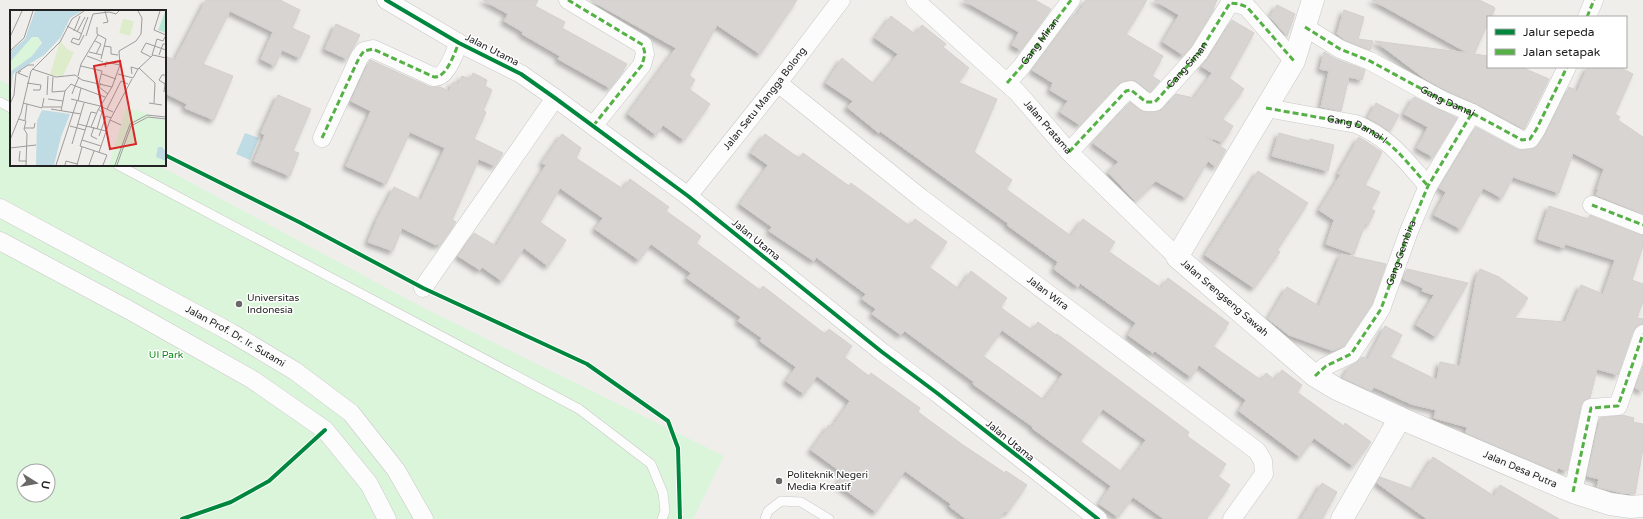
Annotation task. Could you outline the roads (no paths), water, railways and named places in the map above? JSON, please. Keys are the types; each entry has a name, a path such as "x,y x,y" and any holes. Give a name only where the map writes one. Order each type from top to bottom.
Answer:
{"street":[{"name":"Jalan Utama","path":"386,0 459,42 521,74 555,98 688,196 882,352 938,393 1098,519"},
{"path":"568,0 643,45 646,54 642,65 593,126"},
{"name":"Jalan Setu Mangga Bolong","path":"688,196 778,83 841,0"},
{"name":"Jalan Pratama","path":"914,0 1007,83 1069,152 1177,257"},
{"name":"Gang Miran","path":"1007,83 1022,66 1071,0"},
{"name":"Jalan Srengseng Sawah","path":"1313,0 1294,61 1177,257 1315,376 1337,389 1400,418"},
{"path":"1587,16 1594,0"},
{"name":"Gang Siman","path":"1069,152 1126,91 1130,90 1134,92 1146,102 1155,102 1199,54 1230,3 1239,4 1246,7 1294,61"},
{"name":"Gang Damai","path":"1305,27 1340,49 1370,61 1435,97 1472,113 1522,140 1530,140 1565,73"},
{"path":"322,138 359,58 364,51 373,49 434,77 438,77 444,73 459,42"},
{"name":"Jalan Wira","path":"778,83 922,198 1256,451 1263,461 1264,474 1232,519"},
{"path":"423,288 555,98"},
{"name":"Gang Damai I","path":"1266,108 1356,124 1370,130 1390,143 1428,186"},
{"name":"Gang Gembira","path":"1315,376 1326,366 1351,354 1381,309 1428,186 1472,113"},
{"path":"1592,205 1643,226"},
{"name":"Jalan Prof. Dr. Ir. Sutami","path":"0,208 230,332 295,371 351,413 396,470 424,519"},
{"path":"0,241 129,310 253,380 325,430 369,484 387,519"},
{"path":"1573,492 1591,408 1618,406 1643,334"},
{"path":"1342,519 1400,418"},
{"name":"Jalan Desa Putra","path":"1400,418 1573,492 1610,504 1631,507 1643,506"}],"lane":[{"path":"0,102 10,107"},
{"path":"120,166 579,410 651,464 663,493 665,511 662,519"},
{"path":"765,519 768,511 780,501 801,502 829,519"}],"water":[{"path":"245,133 259,138 250,160 236,154"}],"place":[{"name":"Universitas Indonesia","path":"239,304"},
{"name":"Politeknik Negeri Media Kreatif","path":"779,481"}],"park label":[{"name":"UI Park","path":"166,355"}]}
